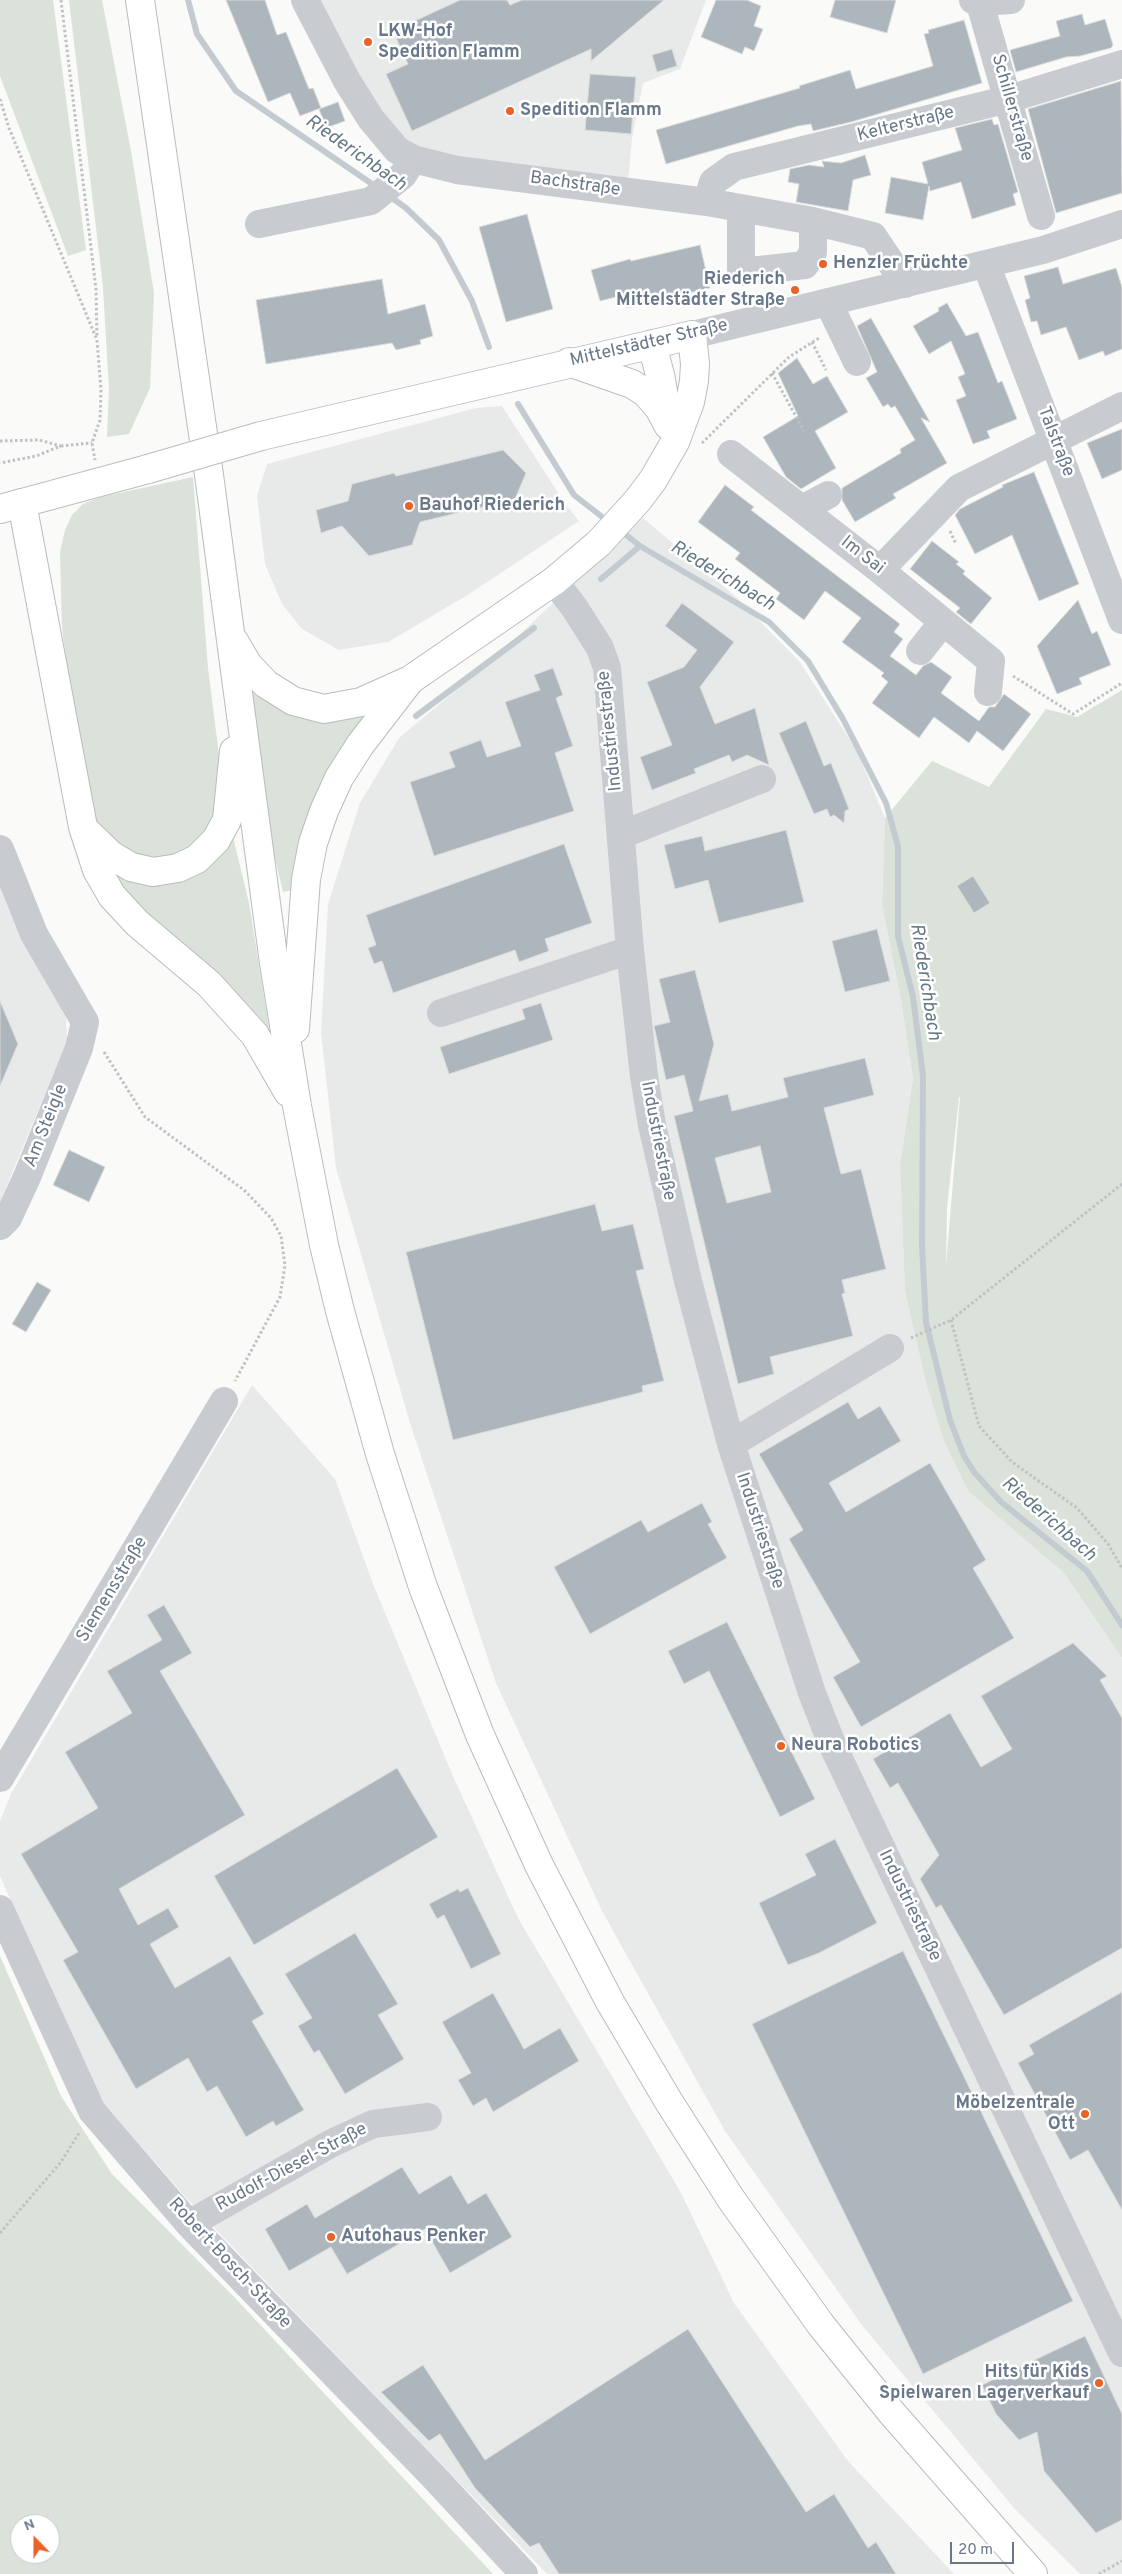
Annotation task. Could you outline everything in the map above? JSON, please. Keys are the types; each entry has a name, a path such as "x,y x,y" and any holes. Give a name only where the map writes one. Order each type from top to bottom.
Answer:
{"main road":[{"path":"140,0 229,628 274,964 291,1073 324,1244 340,1311 400,1518 449,1659 473,1718 543,1874 601,1984 648,2067 731,2199 776,2264 891,2412 1033,2574"},
{"path":"229,628 248,665 266,684 293,701 324,709 361,702 410,680 554,581 599,543 638,500 653,480 664,460 682,425 690,402 695,364 692,335"},
{"name":"Mittelstädter Straße","path":"11,506 261,436 569,362 692,335"},
{"path":"652,344 661,379 668,425 664,460"},
{"path":"569,362 632,384 646,393 659,408 668,425"},
{"path":"11,506 83,827 97,870 112,896 137,923 209,984 255,1035 297,1106"},
{"path":"291,1073 301,931 306,879 313,843 324,811 339,778 366,737 410,680"},
{"path":"83,827 110,855 130,867 153,872 178,868 197,859 216,840 227,820 239,707"}],"street":[{"name":"Bachstraße","path":"305,0 347,81 371,119 397,150 408,167 457,170 706,202 813,221 873,236 905,284"},
{"path":"978,1 1011,0"},
{"name":"Schillerstraße","path":"978,1 1009,99 1041,216"},
{"name":"Kelterstraße","path":"706,202 713,182 734,167 1009,99 1122,64"},
{"path":"259,224 371,201 408,167"},
{"path":"741,208 741,272 805,265 813,252 813,221"},
{"name":"Mittelstädter Straße","path":"692,335 833,314 905,284 1043,250 1122,224"},
{"name":"Talstraße","path":"986,264 1122,620"},
{"path":"833,314 857,362"},
{"path":"880,570 959,488 1122,406"},
{"name":"Im Sai","path":"732,454 880,570 991,662"},
{"path":"802,508 828,495"},
{"name":"Industriestraße","path":"554,581 574,607 600,648 607,668 630,950 640,1049 652,1125 688,1281 731,1444 812,1693 832,1744 1122,2353"},
{"path":"920,651 943,622"},
{"path":"988,692 991,662"},
{"path":"621,835 762,779"},
{"path":"0,849 34,934 85,1022"},
{"path":"442,1013 630,950"},
{"name":"Am Steigle","path":"0,1226 8,1218 27,1177 79,1048 85,1022"},
{"path":"731,1444 890,1348"},
{"name":"Siemensstraße","path":"0,1778 224,1401"},
{"name":"Robert-Bosch-Straße","path":"0,1909 92,2111 189,2224 432,2475 524,2574"},
{"name":"Rudolf-Diesel-Straße","path":"189,2224 330,2144 373,2124 428,2117"}],"path":[{"path":"0,463 36,456 61,446 92,444 100,420 101,390 97,340 96,289 61,0"},
{"path":"0,99 9,128 97,340"},
{"path":"701,444 789,356 812,342 833,314"},
{"path":"812,342 826,370"},
{"path":"772,373 804,431"},
{"path":"0,441 39,440 61,446"},
{"path":"991,662 1073,714 1122,683"},
{"path":"85,1022 145,1117 244,1190 271,1218 282,1236 285,1265 280,1297 224,1401"},
{"path":"915,1336 951,1320 1122,1184"},
{"path":"951,1320 979,1426 1012,1462 1077,1508 1108,1544 1122,1568"},
{"path":"0,2232 61,2162 92,2111"},
{"path":"1099,2574 1122,2561"}],"shaded area":[{"path":"0,0 53,0 86,250 68,256 0,76"},
{"path":"69,0 102,0 131,151 154,293 150,388 129,434 107,437 109,389 103,287"},
{"name":"Spedition Flamm","path":"318,0 706,0 680,69 643,83 632,138 628,182 442,157 402,140 362,82"},
{"path":"502,406 566,505 579,521 466,596 388,642 339,650 302,629 282,604 265,564 257,496 267,464 476,408"},
{"path":"193,477 208,668 221,771 214,817 207,831 184,853 153,861 128,855 100,828 92,812 70,693 62,627 60,552 65,530 72,515 83,504 101,497"},
{"path":"643,518 735,596 800,662 857,751 885,818 882,904 901,1000 913,1079 900,1164 905,1292 926,1383 944,1441 968,1491 1064,1573 1122,1658 1122,2574 1080,2574 1014,2508 861,2324 725,2131 602,1911 496,1683 410,1423 336,1168 321,1032 328,904 360,803 399,738 499,654"},
{"path":"252,683 368,711 293,890 283,892 269,833 249,691"},
{"path":"1122,690 1122,1658 1064,1573 968,1491 944,1441 926,1383 905,1292 900,1164 913,1079 901,1000 882,904 885,818 932,761 989,787 1046,709 1077,717","holes":["960,1097 946,1266 947,1208"]},
{"path":"231,836 233,837 249,903 269,1028 264,1029 130,901 112,871 123,875"},
{"path":"0,877 37,960 66,1018 67,1041 0,1202"},
{"path":"252,1385 335,1479 373,1584 452,1774 518,1918 680,2191 734,2303 848,2461 954,2574 547,2574 197,2210 105,2105 76,2047 0,1876 0,1821 11,1794"},
{"path":"0,1956 61,2096 112,2174 236,2299 493,2574 0,2574"}],"building":[{"path":"226,0 265,0 277,35 286,32 309,89 313,88 321,108 300,116 290,93 268,102"},
{"path":"460,0 507,0 510,5 522,0 664,0 591,61 591,49 412,131 386,74 408,64 393,31"},
{"path":"716,0 747,0 761,6 754,26 763,29 754,51 745,47 742,54 701,37"},
{"path":"835,0 896,0 887,33 830,17"},
{"path":"1082,14 1085,25 1105,19 1113,45 1111,48 1080,56 1066,57 1016,72 1010,50 1060,36 1056,21"},
{"path":"964,20 982,83 851,122 813,131 811,124 798,126 666,164 656,130 800,88 799,86 850,70 856,89 933,66 924,34 929,33 928,30"},
{"path":"672,49 677,66 657,72 652,55"},
{"path":"590,74 636,77 631,134 585,130"},
{"path":"1121,81 1122,193 1056,213 1028,109"},
{"path":"338,102 345,121 326,128 319,109"},
{"path":"992,119 994,125 998,124 1018,192 1013,194 1016,205 972,219 961,182 930,191 929,186 923,220 885,213 891,177 928,184 922,162 962,150 955,128"},
{"path":"865,155 871,175 853,180 848,211 796,202 799,184 788,182 790,169 809,165 824,167 822,161 841,163"},
{"path":"527,214 553,309 506,322 479,227"},
{"path":"700,245 710,288 627,308 624,295 600,301 591,270 630,259 631,261"},
{"path":"1058,267 1063,284 1116,268 1122,287 1122,349 1105,356 1103,351 1079,360 1066,327 1041,335 1037,321 1031,322 1025,300 1030,298 1024,276"},
{"path":"382,279 388,314 425,304 433,336 420,340 421,344 396,350 392,343 266,364 256,300"},
{"path":"947,303 966,336 978,332 998,383 1002,381 1017,419 987,431 990,438 973,444 956,400 966,396 958,377 965,374 951,341 929,354 913,326 939,311 938,308"},
{"path":"871,318 930,422 921,418 947,463 893,494 896,498 855,522 842,500 842,488 901,453 900,449 915,440 895,406 891,408 888,404 883,407 866,378 877,372 857,326"},
{"path":"797,358 813,384 827,376 848,412 815,431 836,468 801,489 786,477 763,437 798,416 778,373"},
{"path":"1122,429 1122,470 1102,479 1087,443"},
{"name":"Bauhof Riederich","path":"503,450 526,473 515,499 420,522 412,545 369,556 342,526 321,533 316,510 348,501 352,484 394,473 396,476"},
{"path":"1034,472 1079,584 1039,601 1012,535 975,554 955,515 960,509 1003,487 1002,485"},
{"path":"725,485 754,507 751,510 900,624 894,632 903,639 890,656 916,675 923,666 931,662 952,677 941,693 979,721 989,707 995,707 1004,694 1031,714 1003,751 977,731 969,743 934,717 919,738 872,703 888,682 881,676 884,673 842,642 861,618 825,591 804,620 776,599 780,593 735,559 740,553 698,522"},
{"path":"932,541 959,562 956,564 965,571 963,574 992,598 971,624 956,612 960,608 910,569"},
{"path":"1078,600 1092,634 1097,631 1111,665 1079,678 1082,684 1057,694 1037,646"},
{"path":"682,603 734,642 700,687 715,724 755,708 769,765 747,755 732,762 729,755 694,769 696,773 652,790 640,757 672,745 647,682 684,667 697,650 665,626"},
{"path":"553,668 563,695 556,698 573,746 555,753 574,811 434,856 410,782 455,767 449,752 481,740 487,757 521,746 505,702 540,690 534,675"},
{"path":"806,721 824,766 831,763 849,809 845,811 844,823 834,815 830,817 827,809 814,814 779,733"},
{"path":"786,830 804,902 719,923 708,880 675,889 664,845 702,836 705,851"},
{"path":"564,844 592,923 545,939 549,951 519,962 515,950 393,993 382,961 374,964 368,948 376,945 366,915"},
{"path":"973,876 990,903 974,913 957,886"},
{"path":"877,929 890,981 845,992 832,941"},
{"path":"695,970 714,1044 699,1101 728,1094 732,1111 788,1097 783,1078 865,1058 874,1095 824,1108 841,1174 861,1169 886,1269 842,1280 845,1293 842,1294 853,1336 770,1357 774,1374 738,1384 674,1116 693,1111 684,1075 666,1080 654,1026 670,1022 659,979","holes":["760,1146 771,1192 727,1203 715,1158"]},
{"path":"0,1001 18,1044 0,1086"},
{"path":"541,1003 553,1040 449,1074 440,1047 525,1019 522,1009"},
{"path":"69,1150 105,1167 89,1202 53,1185"},
{"path":"595,1204 602,1231 633,1224 644,1269 636,1271 664,1381 642,1386 643,1392 453,1440 406,1252"},
{"path":"37,1282 51,1290 26,1332 12,1324"},
{"path":"848,1402 858,1419 880,1406 901,1441 829,1483 846,1512 930,1463 986,1560 973,1568 1014,1638 861,1727 833,1677 860,1662 789,1539 803,1530 759,1454"},
{"path":"702,1503 712,1522 708,1524 727,1558 590,1634 554,1567 641,1520 648,1532"},
{"path":"164,1605 192,1653 160,1671 245,1815 119,1889 138,1925 168,1908 179,1927 150,1944 175,1988 230,1956 264,2014 252,2021 304,2110 276,2126 273,2121 246,2137 217,2086 207,2092 188,2058 136,2089 63,1960 78,1952 21,1854 98,1808 65,1752 132,1713 107,1671 162,1640 147,1615"},
{"path":"727,1622 815,1799 780,1817 709,1671 684,1684 668,1651"},
{"path":"1073,1643 1107,1676 1100,1680 1122,1718 1122,1948 1004,2015 941,1905 936,1908 920,1879 939,1855 898,1783 890,1788 873,1759 950,1713 981,1767 1012,1749 981,1696"},
{"path":"397,1768 438,1837 254,1945 214,1876"},
{"path":"835,1839 877,1923 819,1953 788,1965 759,1903 816,1875 805,1854"},
{"path":"468,1888 501,1954 471,1969 444,1915 437,1919 429,1904 458,1889 460,1892"},
{"path":"355,1933 398,2004 378,2015 404,2059 345,2094 319,2050 314,2053 298,2026 312,2018 285,1974"},
{"path":"903,1951 1073,2301 923,2374 752,2024"},
{"path":"1122,1992 1122,2210 1088,2150 1070,2160 1018,2063 1034,2054 1029,2045"},
{"path":"493,1993 524,2049 560,2028 579,2061 493,2112 486,2098 473,2106 458,2080 471,2073 442,2022"},
{"path":"402,2167 419,2194 451,2175 468,2204 486,2193 512,2237 450,2273 425,2229 347,2274 331,2247 289,2271 265,2229 307,2204 315,2218"},
{"path":"688,2329 806,2512 834,2494 868,2548 876,2542 896,2574 559,2574 539,2543 530,2547 475,2488 440,2434 429,2441 381,2392 423,2365 485,2460"},
{"path":"1085,2336 1122,2414 1122,2520 1096,2533 1044,2471 1037,2432 1019,2440 996,2414 982,2385"}],"waterway":[{"name":"Riederichbach","path":"188,0 197,34 236,91 378,188"},
{"name":"Riederichbach","path":"388,195 406,208 439,240 472,301 489,347"},
{"name":"Riederichbach","path":"518,404 574,495 610,523"},
{"name":"Riederichbach","path":"620,530 640,546 769,622 808,661 843,719 886,803 898,846 898,936 913,997 923,1076 922,1246 926,1322 950,1420 964,1456 974,1472 1001,1502 1087,1571 1122,1625"},
{"path":"601,579 640,546"},
{"path":"416,716 534,628"}],"place":[{"name":"LKW-Hof Spedition Flamm","path":"368,42"},
{"name":"Spedition Flamm","path":"510,111"},
{"name":"Henzler Früchte","path":"823,264"},
{"name":"Riederich Mittelstädter Straße","path":"795,290"},
{"name":"Bauhof Riederich","path":"409,506"},
{"name":"Neura Robotics","path":"781,1746"},
{"name":"Möbelzentrale Ott","path":"1085,2114"},
{"name":"Autohaus Penker","path":"331,2237"},
{"name":"Hits für Kids Spielwaren Lagerverkauf","path":"1099,2383"}]}
